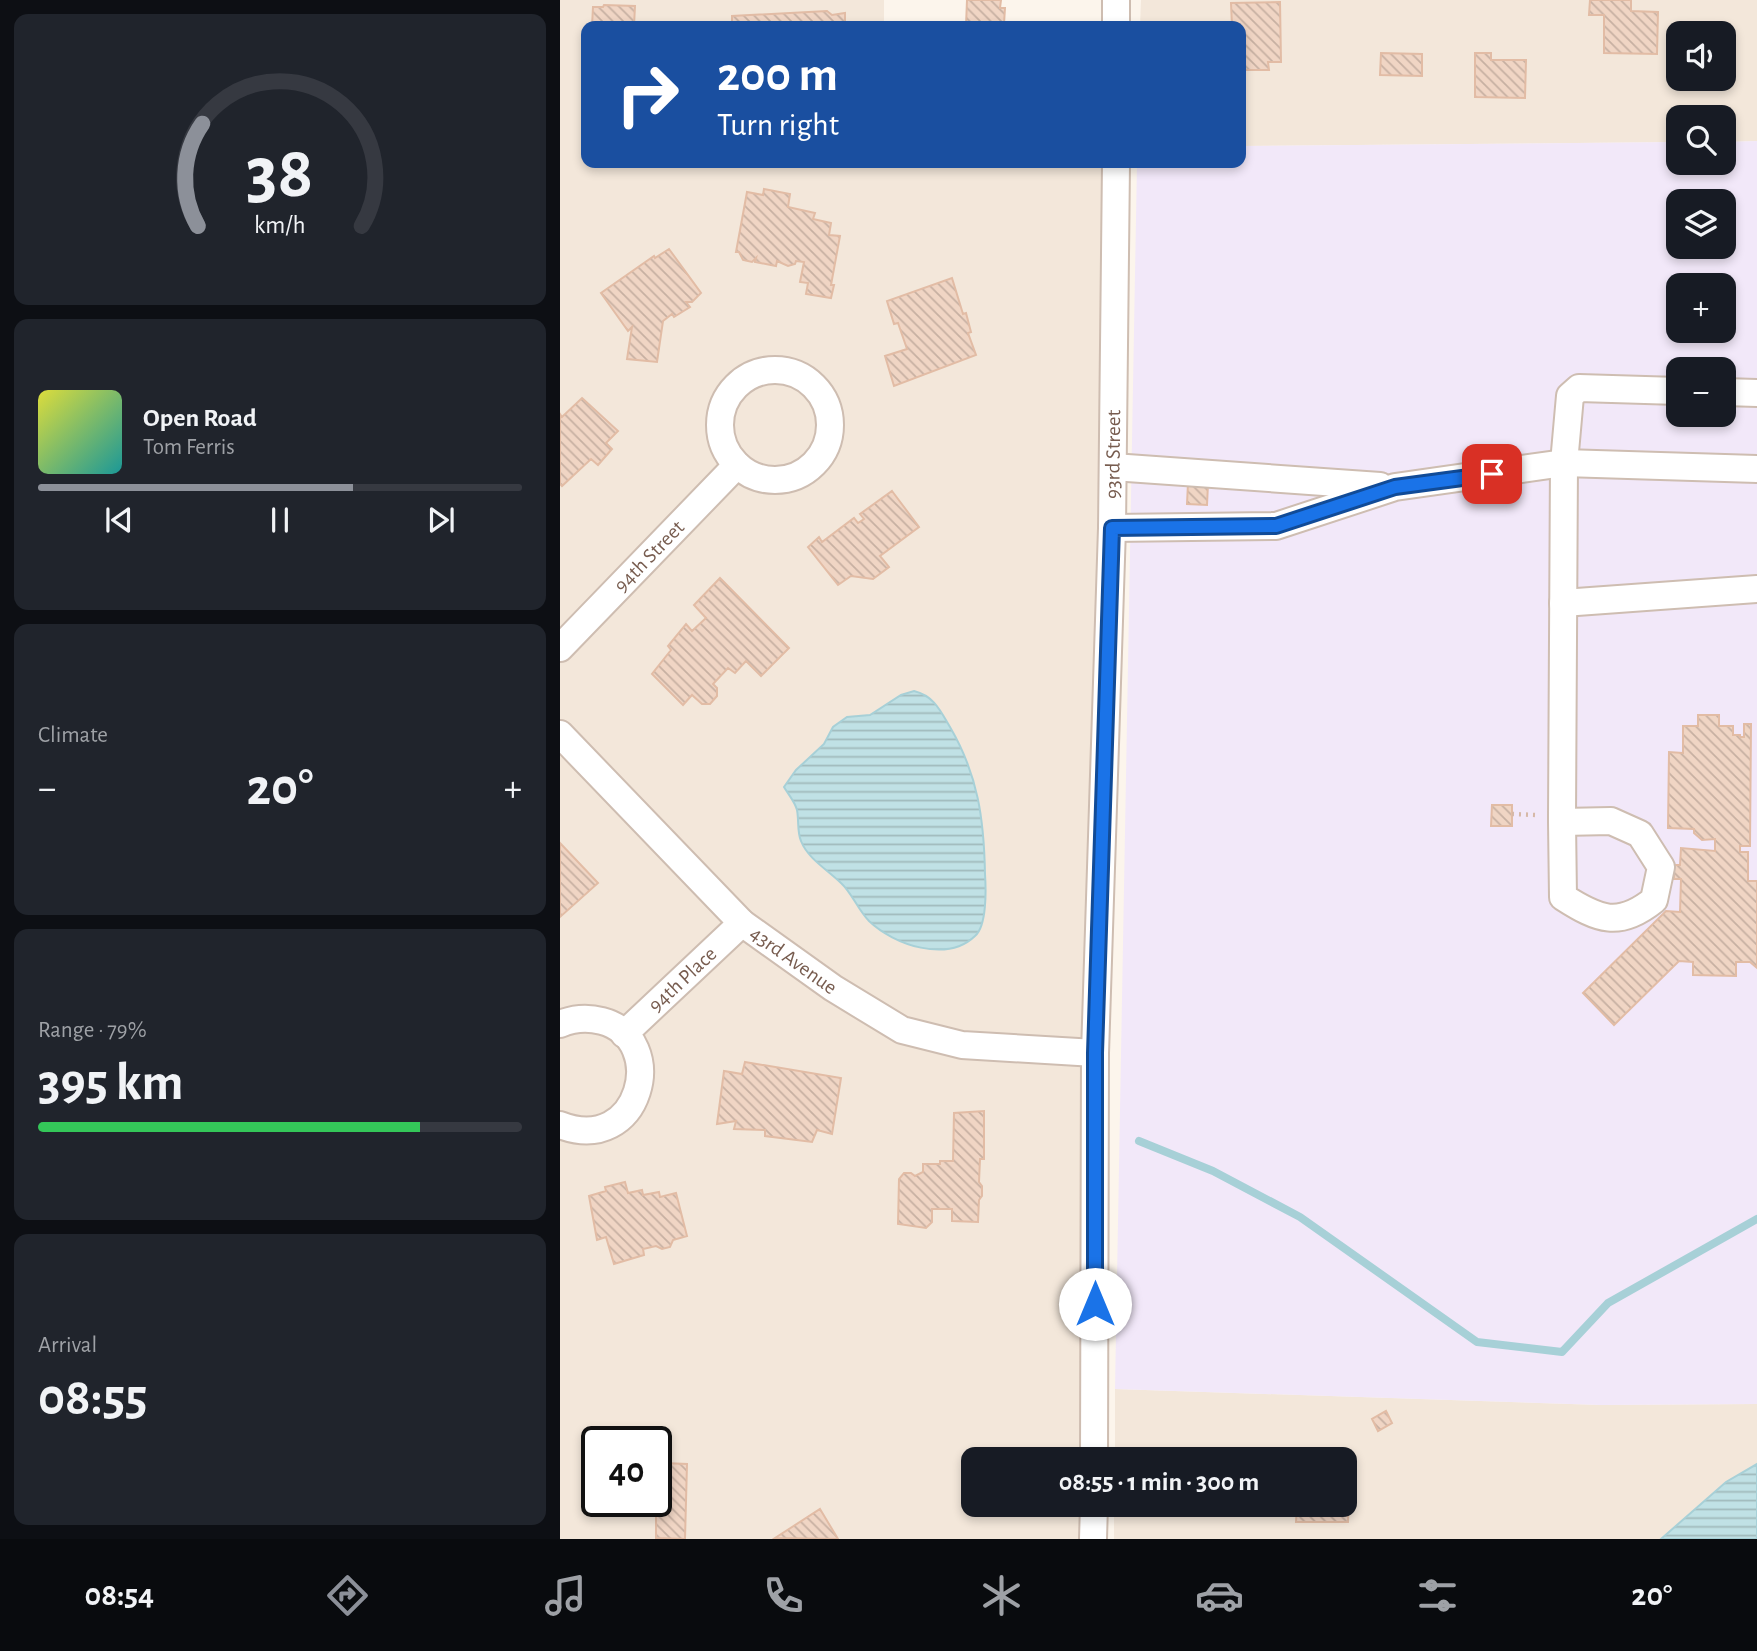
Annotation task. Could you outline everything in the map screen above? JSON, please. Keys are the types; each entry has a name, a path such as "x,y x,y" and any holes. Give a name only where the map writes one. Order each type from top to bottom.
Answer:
{"street":[{"path":"1116,0 1116,21"},
{"name":"93rd Street","path":"1094,1447 1095,1053 1112,528 1115,168"},
{"path":"777,369 796,373 812,383 823,397 829,413 830,430 826,447 816,462 802,473 786,479 768,480 751,475 737,465 725,449 720,431 721,412 729,394 741,380 758,372 777,369"},
{"path":"1562,822 1611,821 1640,834 1661,866 1654,900 1638,913 1613,918 1589,913 1563,897 1562,822 1564,463 1570,397 1579,388 1666,391"},
{"path":"1736,392 1757,393"},
{"path":"1112,528 1276,526 1395,487 1564,463 1757,468"},
{"name":"94th Street","path":"560,648 737,465"},
{"path":"1113,467 1395,487"},
{"path":"1563,603 1757,589"},
{"name":"43rd Avenue","path":"560,734 742,923 833,988 902,1030 962,1045 1095,1053"},
{"name":"94th Place","path":"624,1034 742,923"},
{"path":"560,1024 590,1018 609,1023 624,1034 635,1049 640,1066 640,1084 634,1101 623,1116 608,1126 591,1131 573,1130 560,1125"},
{"path":"1093,1539 1094,1517"}],"shaded area":[{"path":"560,0 884,0 884,21 581,21 581,168 1104,168 1081,1447 961,1447 961,1517 1081,1517 1080,1539 560,1539"},
{"path":"1141,0 1757,0 1757,141 1736,142 1736,105 1666,105 1666,142 1246,146 1246,21 1140,21"},
{"path":"1757,141 1757,1404 1601,1405 1115,1389 1137,168 1246,168 1246,146 1666,142 1666,175 1736,175 1736,142"},
{"path":"1115,1389 1601,1405 1757,1404 1757,1539 1114,1539 1114,1517 1357,1517 1357,1447 1115,1447"}],"water":[{"path":"914,691 932,700 960,745 973,780 981,816 984,916 975,936 950,948 921,948 906,943 880,930 869,921 845,887 813,859 804,847 799,834 796,807 784,787 796,770 824,744 833,727 847,717 870,715 901,695"},
{"path":"1757,1464 1757,1539 1661,1539 1726,1482"}],"building":[{"path":"967,0 1001,0 1000,8 1005,8 1004,21 966,21"},
{"path":"1590,0 1631,0 1631,11 1658,12 1657,54 1604,53 1604,15 1589,15"},
{"path":"1280,2 1281,62 1268,62 1269,70 1246,70 1246,21 1232,21 1231,3"},
{"path":"635,6 634,21 592,21 593,7"},
{"path":"827,11 832,15 845,13 845,21 732,21 732,16"},
{"path":"1381,53 1422,54 1422,76 1380,75"},
{"path":"1475,53 1491,53 1491,60 1526,60 1525,98 1475,97"},
{"path":"764,189 790,194 788,207 815,213 813,219 831,223 829,235 840,236 831,298 806,294 808,283 800,282 804,262 796,261 788,266 777,261 776,266 755,262 756,258 752,262 743,260 739,252 736,252 747,192 763,195"},
{"path":"669,249 701,293 692,302 686,302 690,307 663,321 657,362 627,359 632,327 628,331 601,293 654,256 655,258"},
{"path":"952,278 963,314 966,313 971,332 968,333 976,355 894,386 885,356 907,349 898,323 894,324 887,301"},
{"path":"582,398 618,431 606,443 612,449 598,465 591,459 562,486 560,414 562,417"},
{"path":"1188,483 1208,484 1207,505 1187,504"},
{"path":"892,491 919,527 880,556 889,567 873,579 851,576 838,585 808,547 819,537 822,542 854,518 858,523 864,519 860,514"},
{"path":"720,578 789,648 761,676 746,661 735,673 728,668 713,684 717,688 717,696 710,704 702,704 692,695 683,705 652,674 671,650 668,646 686,624 692,631 706,618 694,605"},
{"path":"1698,715 1719,715 1719,726 1733,726 1733,735 1740,737 1744,737 1744,724 1751,724 1750,846 1740,846 1740,852 1748,852 1748,881 1757,881 1757,968 1750,962 1736,962 1736,976 1693,975 1693,962 1679,961 1614,1025 1583,993 1666,911 1680,912 1681,879 1674,879 1674,865 1680,865 1681,848 1715,851 1715,839 1702,840 1694,833 1694,829 1668,828 1669,752 1683,753 1683,726 1698,726"},
{"path":"1492,805 1512,805 1512,826 1491,826"},
{"path":"560,843 598,883 560,917"},
{"path":"745,1062 841,1078 832,1134 817,1130 812,1142 765,1136 765,1130 734,1129 736,1121 717,1124 724,1071 742,1074"},
{"path":"984,1111 984,1159 980,1159 979,1182 982,1196 979,1200 978,1222 952,1221 952,1209 932,1209 932,1222 926,1228 898,1224 899,1179 904,1173 915,1176 923,1172 923,1164 953,1161 954,1113"},
{"path":"625,1182 628,1193 642,1190 643,1195 659,1192 660,1197 676,1193 687,1236 673,1240 670,1247 643,1249 644,1255 614,1264 606,1237 597,1240 589,1196 606,1191 605,1187"},
{"path":"1386,1411 1392,1423 1378,1431 1372,1419"},
{"path":"672,1463 687,1464 685,1539 656,1538 656,1517 672,1517"},
{"path":"820,1509 838,1539 775,1538"},
{"path":"1296,1517 1348,1517 1348,1522 1296,1522"}],"waterway":[{"path":"1139,1141 1213,1171 1300,1217 1477,1342 1562,1352 1608,1303 1757,1219"}],"route":[{"path":"1095,1304 1095,1053 1112,528 1276,526 1395,487 1492,474"}]}
